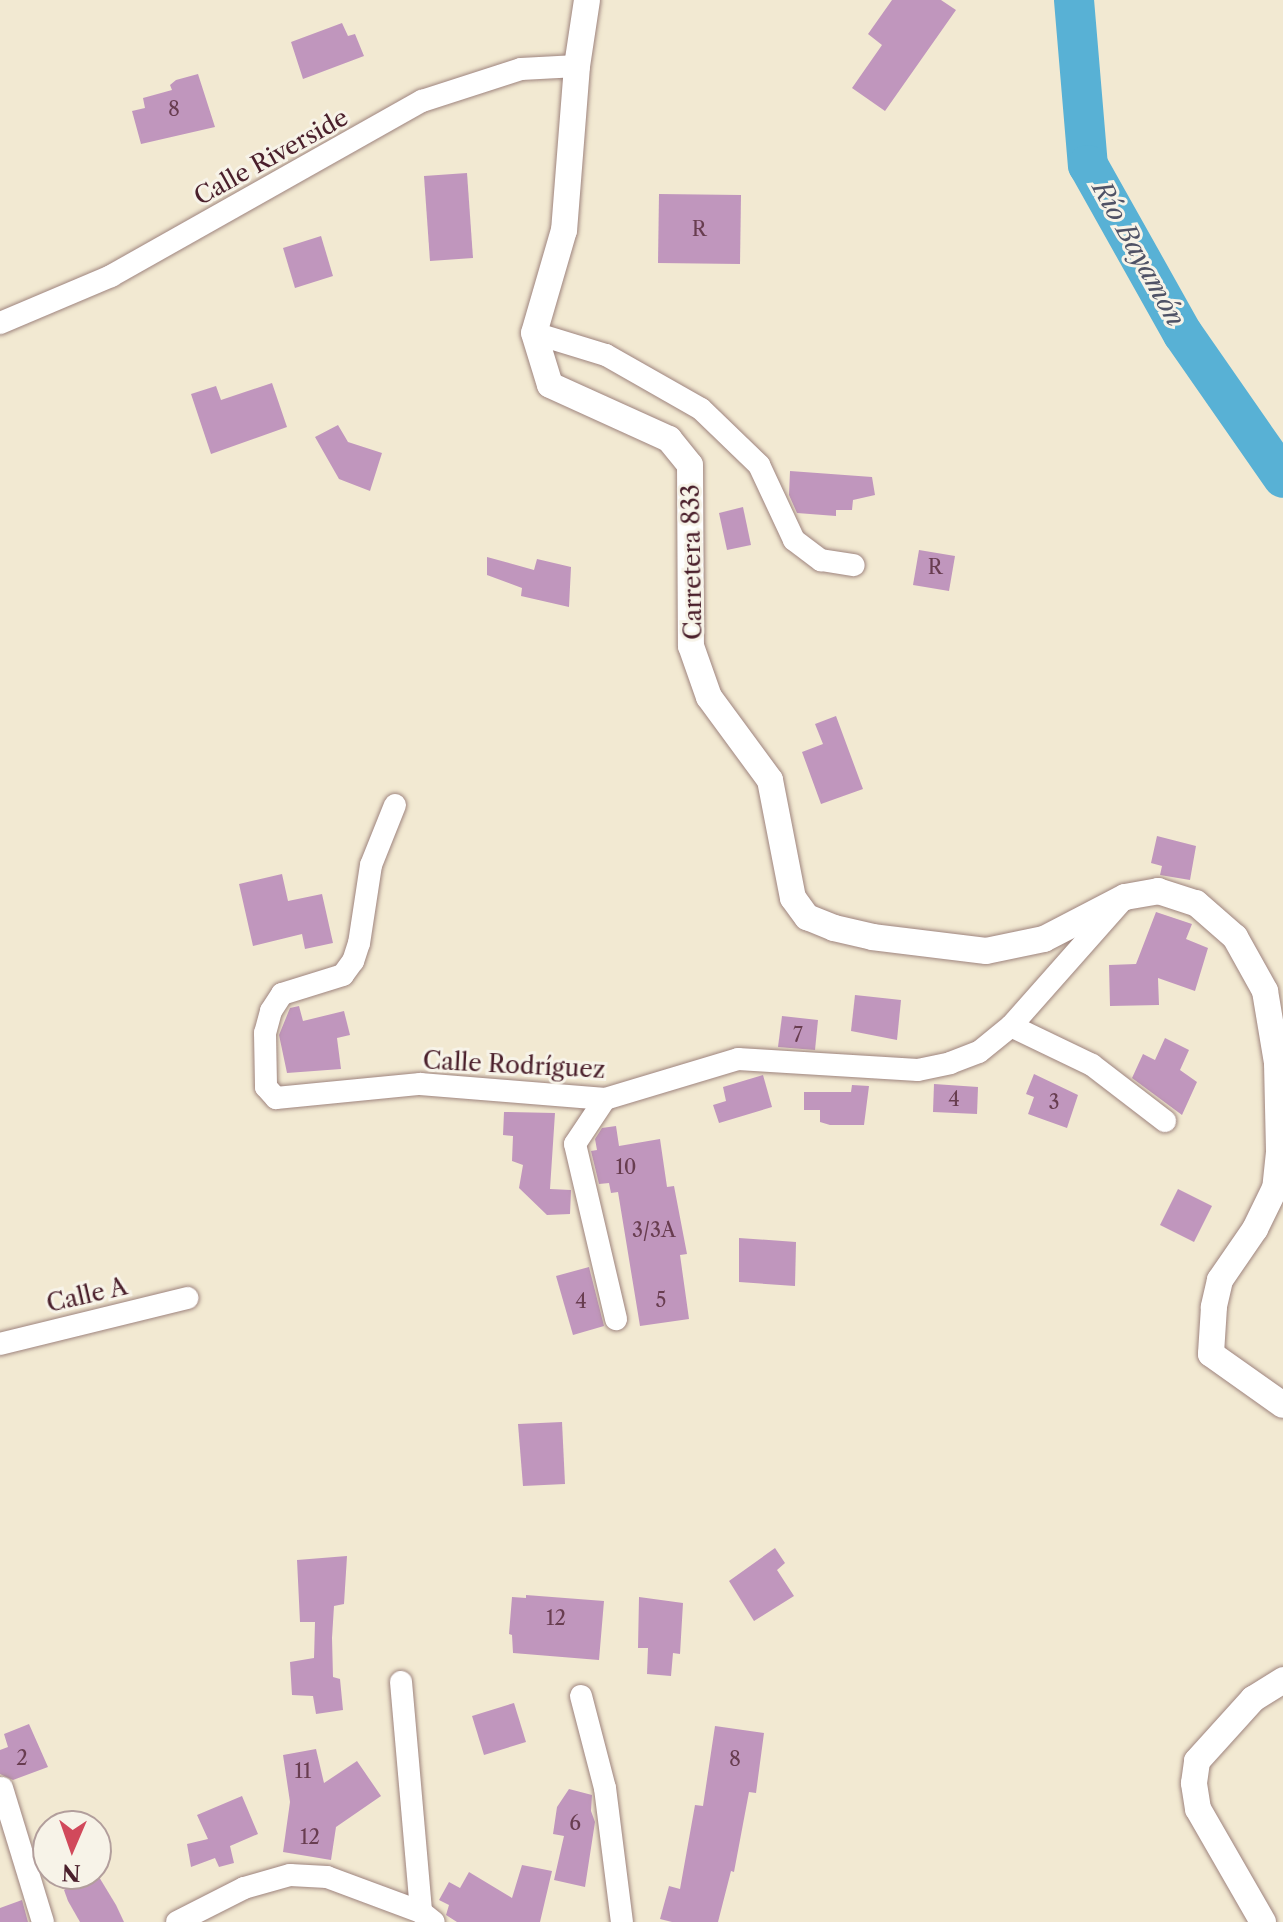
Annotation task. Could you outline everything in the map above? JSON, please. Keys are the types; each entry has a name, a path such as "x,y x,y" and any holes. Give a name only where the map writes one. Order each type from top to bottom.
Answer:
{"street":[{"path":"587,0 577,66 564,230 534,333 606,355 701,409 759,465 794,540 821,560 854,565"},
{"name":"Calle Riverside","path":"0,323 111,276 422,101 521,69 577,66"},
{"name":"Carretera 833","path":"534,333 550,385 669,439 690,465 691,646 709,697 770,780 789,884 793,898 807,917 872,937 986,951 1044,939 1125,897 1158,891 1196,903 1235,937 1274,994 1279,1152 1275,1188 1255,1229 1220,1280 1214,1307 1211,1354 1283,1405"},
{"name":"Calle Rodríguez","path":"395,805 371,865 359,943 353,961 343,975 282,994 271,1011 265,1033 266,1087 276,1098 420,1084 605,1099 738,1059 918,1070 979,1052 1011,1026 1125,897"},
{"path":"1011,1026 1092,1065 1165,1121"},
{"path":"605,1099 575,1144 616,1319"},
{"name":"Calle A","path":"0,1344 187,1298"},
{"path":"1263,1922 1198,1809 1194,1783 1197,1761 1253,1699 1283,1680"},
{"path":"177,1922 244,1888 290,1875 327,1877 428,1917 401,1682"},
{"path":"581,1696 605,1788 622,1922"},
{"path":"2,1788 43,1922"}],"building":[{"path":"892,0 941,0 956,10 885,111 852,88 882,45 868,34"},
{"path":"342,23 348,36 355,34 364,56 303,79 291,42"},
{"path":"198,74 215,127 141,144 132,111 145,108 143,98 172,90 170,85 176,80"},
{"path":"467,173 473,258 430,261 424,176"},
{"path":"659,194 741,195 740,264 658,263"},
{"path":"321,236 333,276 295,288 283,248"},
{"path":"272,383 287,427 211,454 191,394 216,386 221,400"},
{"path":"338,425 348,442 382,453 370,491 339,479 315,437"},
{"path":"790,471 872,477 875,495 853,500 852,510 836,510 836,516 797,513 789,495"},
{"path":"743,507 751,545 727,550 719,513"},
{"path":"919,550 955,556 949,591 913,585"},
{"path":"487,557 534,570 537,559 571,567 569,607 521,596 522,588 487,575"},
{"path":"836,716 863,789 821,804 802,752 823,744 815,724"},
{"path":"1157,836 1196,846 1190,880 1160,875 1162,866 1151,863"},
{"path":"282,874 288,901 322,894 333,943 305,949 302,934 253,946 239,884"},
{"path":"1156,912 1192,924 1186,939 1208,948 1195,991 1158,978 1159,1005 1110,1006 1109,965 1136,964"},
{"path":"855,995 901,1000 897,1040 851,1031"},
{"path":"299,1006 303,1021 344,1011 350,1035 337,1038 341,1069 287,1073 279,1035 290,1008"},
{"path":"782,1016 818,1020 815,1050 778,1047"},
{"path":"1165,1038 1189,1050 1180,1070 1197,1082 1182,1115 1132,1078 1143,1054 1155,1060"},
{"path":"1034,1074 1078,1095 1067,1128 1028,1114 1034,1097 1026,1094"},
{"path":"763,1075 772,1107 719,1123 713,1105 726,1101 723,1087"},
{"path":"934,1084 978,1087 977,1114 933,1112"},
{"path":"852,1085 869,1086 864,1125 830,1125 820,1122 820,1110 804,1110 804,1092 851,1092"},
{"path":"504,1112 555,1113 550,1189 571,1190 570,1214 547,1215 519,1188 523,1165 512,1161 513,1136 503,1135"},
{"path":"616,1126 619,1146 660,1139 667,1187 674,1186 687,1254 680,1255 689,1319 640,1326 618,1192 611,1193 609,1183 599,1184 591,1151 597,1150 595,1139 602,1128"},
{"path":"1178,1189 1212,1206 1194,1242 1160,1225"},
{"path":"739,1238 796,1242 795,1286 739,1282"},
{"path":"589,1267 604,1326 573,1335 556,1276"},
{"path":"562,1422 565,1484 523,1486 518,1424"},
{"path":"775,1548 785,1563 777,1570 794,1596 754,1621 729,1581"},
{"path":"347,1556 344,1604 334,1606 332,1638 333,1677 340,1679 343,1710 316,1714 313,1696 292,1695 290,1662 314,1658 315,1622 300,1622 297,1560"},
{"path":"526,1595 604,1601 599,1660 513,1653 512,1635 509,1634 512,1597 526,1598"},
{"path":"639,1597 683,1603 680,1654 673,1653 671,1676 647,1674 648,1648 638,1648"},
{"path":"514,1703 526,1742 484,1755 472,1716"},
{"path":"29,1724 48,1767 13,1780 0,1774 0,1750 8,1747 4,1734"},
{"path":"715,1726 764,1733 756,1793 749,1792 734,1872 731,1871 718,1922 660,1919 669,1886 680,1889 695,1805 703,1806"},
{"path":"316,1749 324,1783 357,1761 381,1796 336,1827 331,1860 283,1852 290,1802 283,1755"},
{"path":"569,1789 592,1795 591,1811 595,1822 585,1887 554,1880 564,1836 553,1834 557,1807"},
{"path":"242,1796 258,1834 230,1846 234,1863 219,1867 215,1858 191,1867 187,1844 208,1839 197,1815"},
{"path":"522,1865 552,1871 540,1922 457,1922 446,1915 449,1905 439,1900 449,1882 460,1888 469,1872 512,1898"},
{"path":"64,1890 107,1890 124,1922 80,1922"},
{"path":"22,1900 28,1922 0,1922 0,1908"}],"waterway":[{"name":"Río Bayamón","path":"1074,0 1088,165 1183,334 1283,478"}]}
